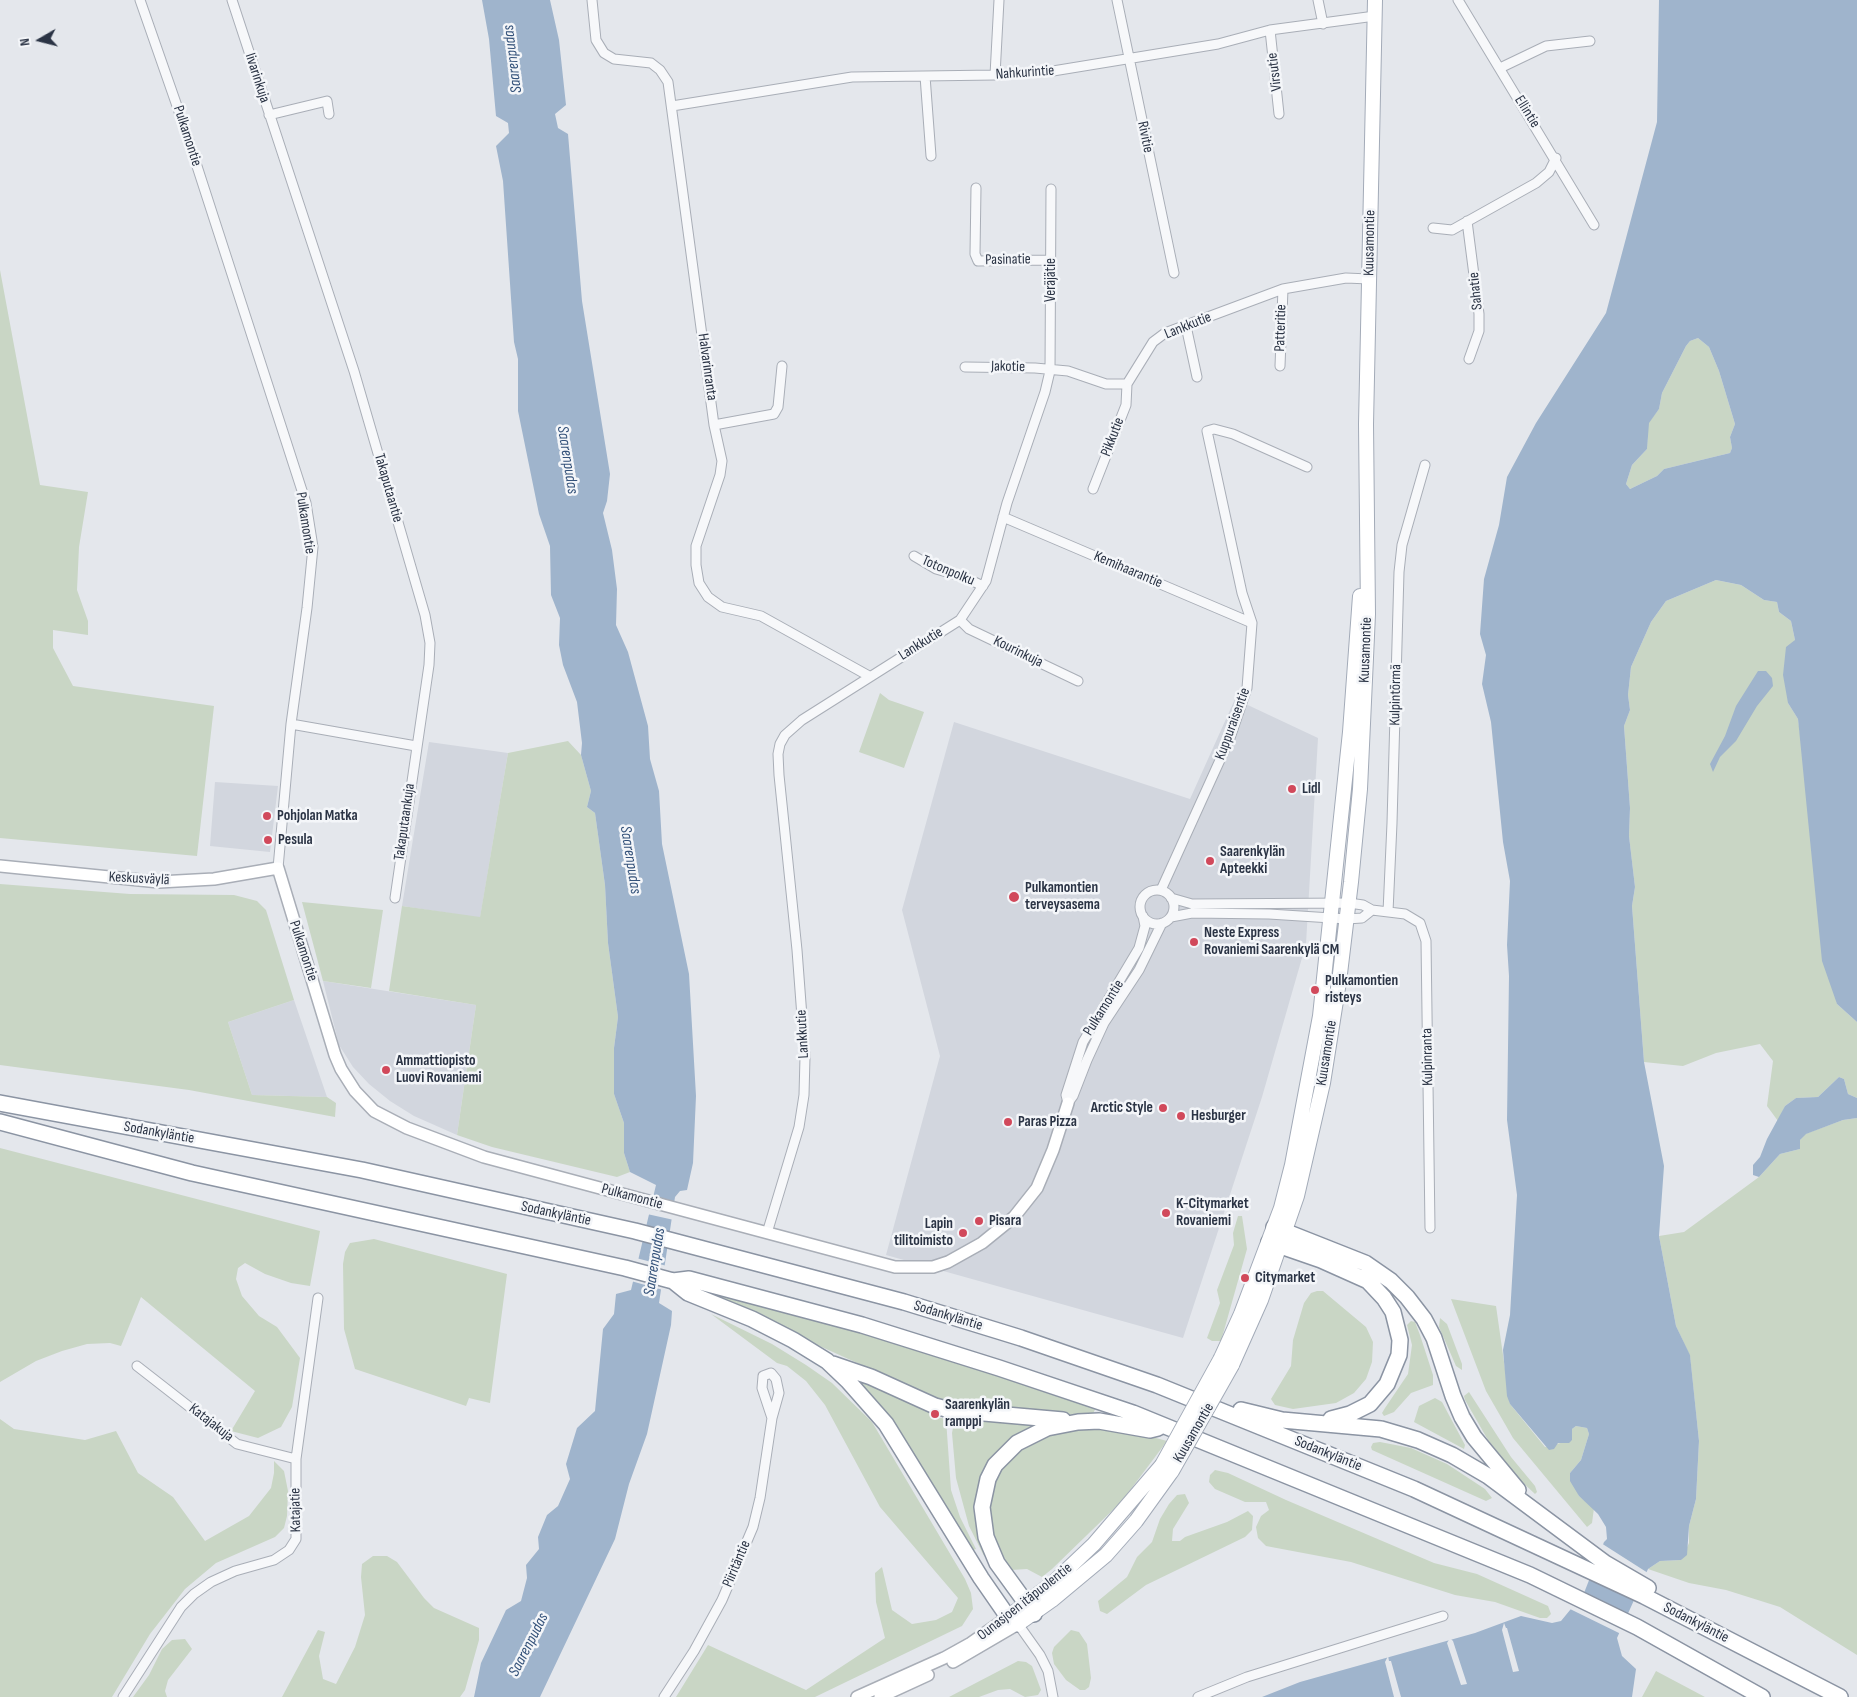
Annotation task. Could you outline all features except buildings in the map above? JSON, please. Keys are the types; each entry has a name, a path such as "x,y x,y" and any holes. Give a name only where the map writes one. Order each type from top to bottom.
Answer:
{"highway":[{"name":"Sodankyläntie","path":"0,1103 362,1170 635,1231 904,1302 1012,1335 1156,1385 1414,1489 1576,1564 1646,1592 1656,1592 1666,1607 1840,1697"},
{"name":"Sodankyläntie","path":"0,1122 192,1173 625,1268 673,1281 689,1279 862,1325 999,1368 1133,1413 1422,1529 1560,1590 1637,1627 1762,1697"},
{"path":"1277,1237 1321,1260 1368,1281 1384,1298 1393,1312 1398,1326 1399,1355 1387,1384 1379,1395 1370,1404 1350,1414 1317,1422"},
{"path":"1277,1237 1365,1263 1392,1281 1424,1319 1434,1338 1453,1396 1474,1437 1535,1510"},
{"path":"673,1281 688,1293 774,1330 827,1362 871,1377 935,1406 950,1410 1078,1422 1111,1422 1150,1430 1165,1426"},
{"path":"827,1362 854,1388 886,1424 1013,1621"},
{"path":"1228,1414 1241,1410 1282,1420 1381,1429 1418,1440 1452,1455 1488,1476 1646,1592"},
{"path":"1030,1609 997,1563 989,1544 982,1521 984,1491 995,1465 1017,1443 1047,1428 1078,1422"}],"main road":[{"name":"Kuusamontie","path":"1167,1468 1226,1361 1277,1237 1297,1196 1323,1083 1347,919 1360,789 1368,614 1366,424 1375,0"},
{"name":"Kuusamontie","path":"1277,1237 1320,1016 1366,546"},
{"name":"Ounasjoen itäpuolentie","path":"1013,1621 1106,1554 1141,1514 1167,1468"}],"street":[{"name":"Pulkamontie","path":"140,0 184,126 306,503 313,548 308,608 291,724 278,868 340,1069 355,1090 374,1111 408,1128 484,1157 894,1266 933,1267 948,1262 982,1244 1003,1227 1032,1197 1046,1170 1068,1103 1073,1096 1086,1060 1104,1024 1139,970 1162,923"},
{"name":"Iivarinkuja","path":"232,0 269,115 327,101 329,114"},
{"name":"Halvarinranta","path":"592,0 596,40 604,53 614,58 650,63 660,70 668,82 714,425 722,461 720,475 696,546 696,565 699,583 708,597 722,607 761,616 775,622 869,676"},
{"path":"995,75 999,0"},
{"name":"Rivitie","path":"1116,0 1174,273"},
{"path":"1318,0 1322,24"},
{"name":"Ellintie","path":"1458,0 1556,158 1594,225"},
{"name":"Nahkurintie","path":"672,106 852,77 995,75 1053,71 1218,44 1270,30 1375,16"},
{"name":"Virsutie","path":"1270,30 1280,114"},
{"path":"1500,68 1546,46 1590,41"},
{"path":"925,76 932,156"},
{"name":"Takaputaantie","path":"269,115 354,371 425,615 430,643 429,665 416,746"},
{"path":"1433,228 1452,230 1536,183 1549,172 1556,158"},
{"name":"Pasinatie","path":"976,188 975,254 978,261 1051,260"},
{"name":"Veräjätie","path":"1050,371 1052,189"},
{"name":"Sahatie","path":"1467,221 1479,314 1478,331 1469,360"},
{"name":"Lankkutie","path":"1127,384 1153,342 1165,333 1283,289 1346,278 1369,278"},
{"name":"Patteritie","path":"1280,366 1283,289"},
{"path":"1186,326 1197,377"},
{"path":"714,425 774,414 778,407 782,366"},
{"name":"Jakotie","path":"965,366 1035,368 1050,371"},
{"path":"1050,371 1068,371 1106,384 1127,384"},
{"name":"Lankkutie","path":"767,1233 799,1127 804,1095 805,1057 778,754 785,736 802,720 960,620 983,586 1026,442 1046,392 1050,371"},
{"name":"Pikkutie","path":"1093,489 1126,405 1127,384"},
{"name":"Kuppuraisentie","path":"1161,890 1242,706 1247,688 1252,624 1242,593 1207,431 1214,429 1233,434 1307,467"},
{"name":"Kulpintörmä","path":"1388,912 1398,572 1402,545 1424,465"},
{"name":"Kemihaarantie","path":"1004,517 1252,624"},
{"name":"Totonpolku","path":"914,556 936,569 964,576 983,586"},
{"name":"Kourinkuja","path":"960,620 969,628 1078,681"},
{"path":"291,724 416,746"},
{"name":"Takaputaankuja","path":"395,898 416,746"},
{"name":"Keskusväylä","path":"0,866 159,882 214,879 278,868"},
{"path":"1372,910 1362,918 1347,919 1286,915 1192,913 1171,917 1162,923 1151,923 1143,916 1140,907 1143,898 1149,892 1161,890 1172,898 1192,904 1348,902 1363,905 1372,910 1388,912"},
{"path":"1171,917 1174,908 1172,898"},
{"name":"Kulpinranta","path":"1388,912 1414,918 1424,931 1426,941 1430,1228"},
{"name":"Pulkamontie","path":"1068,1103 1066,1095 1083,1042 1140,948 1145,926 1143,916"},
{"name":"Katajatie","path":"123,1697 181,1607 194,1594 211,1582 235,1571 274,1560 289,1550 296,1539 296,1459 318,1298"},
{"name":"Katajakuja","path":"136,1366 237,1444 296,1459"},
{"name":"Piiritäntie","path":"664,1697 694,1651 739,1564 760,1498 772,1418"},
{"path":"1198,1697 1247,1677 1443,1616"},
{"path":"1013,1621 1040,1655 1048,1671 1053,1697"},
{"name":"Ounasjoen itäpuolentie","path":"857,1697 930,1666 1013,1621"},
{"name":"Ounasjoen itäpuolentie","path":"880,1697 961,1658 1013,1621"}],"shaded area":[{"path":"1235,699 1318,738 1306,944 1262,1097 1183,1338 886,1255 940,1056 902,910 954,722 1190,799"},
{"path":"429,742 508,753 480,918 402,906"},
{"path":"215,782 278,786 270,852 210,846"},
{"path":"323,981 476,1005 457,1135 414,1116 390,1101 369,1084 353,1067 339,1045"},
{"path":"294,1000 327,1097 252,1095 228,1022"}],"green space":[{"path":"0,270 40,485 88,492 79,547 77,590 88,621 88,635 53,630 53,648 73,686 214,706 197,856 0,838"},
{"path":"1698,338 1709,347 1719,371 1735,424 1730,437 1732,448 1730,453 1664,469 1657,476 1630,489 1626,484 1632,465 1647,449 1648,423 1659,409 1662,393 1686,346 1690,341"},
{"path":"1716,580 1741,585 1764,600 1777,602 1779,612 1791,621 1795,640 1788,703 1798,719 1837,1004 1857,1022 1857,1098 1848,1094 1844,1079 1839,1077 1818,1097 1796,1098 1785,1106 1778,1121 1767,1106 1773,1061 1760,1044 1716,1053 1683,1066 1644,1062 1632,906 1635,887 1629,836 1630,808 1624,726 1630,710 1628,695 1631,667 1651,622 1666,601"},
{"path":"880,693 889,700 924,712 904,768 859,752"},
{"path":"568,741 581,755 591,791 587,807 595,813 605,885 608,943 618,1017 614,1048 614,1094 624,1123 624,1153 630,1172 617,1177 492,1147 457,1135 476,1005 389,991 402,906 480,917 508,753"},
{"path":"0,884 130,894 234,895 257,901 266,910 294,1000 228,1022 252,1095 327,1097 336,1103 335,1117 189,1090 0,1065"},
{"path":"302,902 383,910 371,988 323,981"},
{"path":"1857,1118 1857,1655 1780,1607 1726,1590 1689,1583 1648,1569 1660,1561 1681,1560 1689,1543 1689,1526 1696,1499 1699,1441 1690,1356 1676,1326 1659,1236 1684,1232 1759,1177 1780,1154 1800,1149 1800,1140 1805,1134 1843,1120"},
{"path":"0,1148 320,1231 310,1286 291,1283 265,1274 245,1263 238,1268 236,1279 242,1296 259,1316 277,1327 300,1358 292,1407 281,1427 258,1438 231,1431 255,1391 141,1297 121,1346 110,1343 87,1344 62,1351 36,1361 0,1382"},
{"path":"1238,1216 1242,1216 1247,1249 1221,1341 1212,1341 1207,1338 1220,1303 1217,1290 1234,1245 1233,1233"},
{"path":"374,1239 507,1274 490,1403 469,1398 466,1406 355,1369 344,1329 343,1264 345,1252 350,1243"},
{"path":"708,1288 835,1323 1096,1407 1093,1414 1070,1415 996,1409 954,1403 933,1397 706,1295"},
{"path":"1323,1291 1366,1327 1373,1342 1372,1362 1366,1379 1354,1393 1336,1403 1293,1409 1275,1405 1271,1399 1291,1366 1293,1340 1304,1303 1311,1293"},
{"path":"1451,1299 1496,1306 1510,1404 1545,1447 1572,1440 1572,1429 1576,1426 1587,1428 1589,1434 1581,1460 1570,1473 1579,1496 1594,1508 1592,1523 1587,1527 1513,1438 1486,1391"},
{"path":"711,1314 772,1344 806,1365 832,1383 872,1422 965,1579 971,1593 973,1609 962,1626 815,1697 676,1697 708,1645 806,1690 885,1638 876,1602 875,1573 882,1567 892,1610 912,1624 936,1620 952,1612 958,1598 880,1507 825,1405 806,1381 787,1366 777,1363"},
{"path":"1440,1318 1447,1324 1462,1364 1462,1370 1456,1366 1439,1327"},
{"path":"1411,1321 1415,1322 1420,1335 1433,1375 1433,1385 1411,1393 1394,1412 1384,1416 1382,1413 1408,1374 1412,1345 1407,1325"},
{"path":"846,1371 927,1409 932,1416 946,1419 951,1490 960,1517 976,1549 973,1550 899,1432"},
{"path":"1469,1392 1511,1457 1535,1486 1537,1492 1535,1494 1518,1478 1488,1440 1465,1400 1464,1396"},
{"path":"1435,1398 1442,1402 1465,1445 1464,1449 1414,1422 1419,1406"},
{"path":"955,1418 1046,1421 1016,1435 983,1473 976,1498 976,1511 988,1554 984,1556 969,1526 956,1478 952,1433"},
{"path":"0,1419 14,1429 85,1440 116,1431 138,1473 173,1497 205,1541 249,1516 271,1488 274,1461 284,1471 288,1491 287,1516 284,1528 275,1537 216,1563 185,1589 150,1634 112,1697 0,1697"},
{"path":"1096,1427 1141,1434 1167,1441 1122,1501 1052,1569 1042,1577 1027,1569 1011,1570 993,1538 988,1500 1000,1468 1017,1450 1051,1431"},
{"path":"1380,1442 1411,1448 1447,1464 1485,1489 1492,1498 1486,1501 1372,1450 1373,1443"},
{"path":"1215,1470 1228,1473 1286,1500 1434,1563 1477,1574 1548,1606 1551,1614 1547,1618 1540,1618 1495,1602 1455,1595 1351,1562 1266,1546 1258,1538 1256,1527 1261,1516 1269,1510 1266,1502 1245,1502 1215,1489 1209,1482 1210,1475"},
{"path":"1185,1494 1189,1503 1173,1529 1172,1541 1180,1541 1185,1537 1227,1522 1248,1511 1253,1516 1252,1530 1245,1537 1146,1585 1107,1614 1100,1611 1098,1601 1127,1577 1137,1557 1152,1542 1160,1519 1169,1504 1177,1495"},
{"path":"373,1556 387,1556 397,1562 424,1598 434,1608 479,1628 479,1640 465,1690 460,1697 282,1697 318,1630 325,1632 319,1656 323,1679 336,1684 355,1647 365,1615 361,1577 362,1564"},
{"path":"1071,1630 1079,1632 1087,1644 1091,1678 1089,1687 1085,1690 1080,1690 1066,1680 1054,1664 1052,1653 1054,1647"},
{"path":"185,1639 192,1649 168,1680 165,1691 167,1697 133,1697 149,1675 162,1649 172,1640"},
{"path":"1018,1661 1026,1662 1032,1666 1041,1690 1038,1695 1025,1697 1010,1689 998,1690 979,1697 949,1697"},
{"path":"1656,1671 1705,1697 1642,1697"}],"water":[{"name":"Saarenpudas","path":"482,0 550,0 559,40 566,105 555,114 558,128 568,134 582,301 610,474 607,501 603,513 612,550 617,589 616,625 628,652 648,726 650,759 659,791 662,844 689,974 696,1096 693,1163 687,1190 680,1191 675,1197 659,1303 672,1311 671,1325 647,1434 629,1484 615,1539 540,1697 474,1697 481,1663 506,1610 521,1601 527,1578 526,1565 539,1549 538,1537 547,1515 558,1506 570,1479 566,1464 577,1428 595,1411 603,1329 614,1314 616,1294 631,1290 656,1185 630,1172 624,1153 624,1123 614,1094 614,1048 618,1017 608,943 605,885 595,813 587,807 591,791 581,755 582,743 577,702 563,665 559,645 560,618 551,595 550,546 539,514 518,411 518,359 514,342 503,181 496,146 509,133 508,123 496,116 489,39"},
{"path":"1659,0 1857,0 1857,1022 1837,1004 1822,961 1798,719 1788,703 1783,675 1786,647 1795,640 1791,621 1779,612 1777,602 1764,600 1741,585 1716,580 1666,601 1651,622 1631,667 1628,695 1630,710 1624,726 1630,808 1629,836 1635,887 1632,906 1644,1062 1664,1166 1659,1236 1676,1326 1690,1355 1699,1441 1696,1499 1689,1526 1687,1555 1681,1560 1660,1561 1648,1569 1617,1638 1622,1656 1636,1669 1632,1697 1262,1697 1300,1682 1475,1633 1521,1616 1552,1623 1561,1621 1584,1593 1604,1542 1607,1539 1606,1527 1598,1514 1579,1496 1570,1481 1570,1473 1581,1460 1589,1434 1587,1428 1576,1426 1572,1429 1572,1440 1569,1443 1558,1443 1554,1449 1549,1450 1510,1404 1507,1396 1503,1350 1510,1315 1517,1195 1507,1120 1509,976 1507,945 1510,881 1503,842 1491,722 1482,684 1486,655 1480,634 1484,579 1499,525 1507,477 1536,423 1606,313 1657,122","holes":["1698,338 1709,347 1719,371 1735,424 1730,437 1732,448 1730,453 1664,469 1657,476 1630,489 1626,484 1632,465 1647,449 1649,423 1659,409 1662,393 1686,346 1690,341"]},
{"path":"1758,671 1766,671 1772,678 1773,686 1757,706 1736,741 1720,757 1713,772 1710,764 1725,736 1736,706"},
{"path":"1839,1077 1844,1079 1848,1094 1857,1098 1857,1118 1843,1120 1806,1134 1800,1140 1800,1149 1780,1154 1759,1177 1753,1175 1753,1165 1760,1157 1767,1139 1785,1106 1796,1098 1818,1097"}],"pier":[{"path":"651,1197 676,1203 674,1220 647,1214"},
{"path":"636,1258 667,1266 663,1290 631,1281"},
{"path":"1601,1543 1648,1573 1636,1601 1587,1577"},
{"path":"1582,1592 1630,1615 1621,1634 1570,1609"},
{"path":"1504,1623 1519,1671 1513,1672 1502,1630"},
{"path":"1450,1638 1453,1641 1467,1684 1461,1685 1447,1643"},
{"path":"1388,1656 1401,1697 1394,1697 1385,1662"}],"place":[{"name":"Lidl","path":"1292,789"},
{"name":"Pohjolan Matka","path":"267,816"},
{"name":"Pesula","path":"268,840"},
{"name":"Saarenkylän Apteekki","path":"1210,861"},
{"name":"Pulkamontien terveysasema","path":"1014,897"},
{"name":"Neste Express Rovaniemi Saarenkylä CM","path":"1194,942"},
{"name":"Pulkamontien risteys","path":"1315,990"},
{"name":"Ammattiopisto Luovi Rovaniemi","path":"386,1070"},
{"name":"Arctic Style","path":"1163,1108"},
{"name":"Hesburger","path":"1181,1116"},
{"name":"Paras Pizza","path":"1008,1122"},
{"name":"K-Citymarket Rovaniemi","path":"1166,1213"},
{"name":"Pisara","path":"979,1221"},
{"name":"Lapin tilitoimisto","path":"963,1233"},
{"name":"Citymarket","path":"1245,1278"},
{"name":"Saarenkylän ramppi","path":"935,1414"}]}
